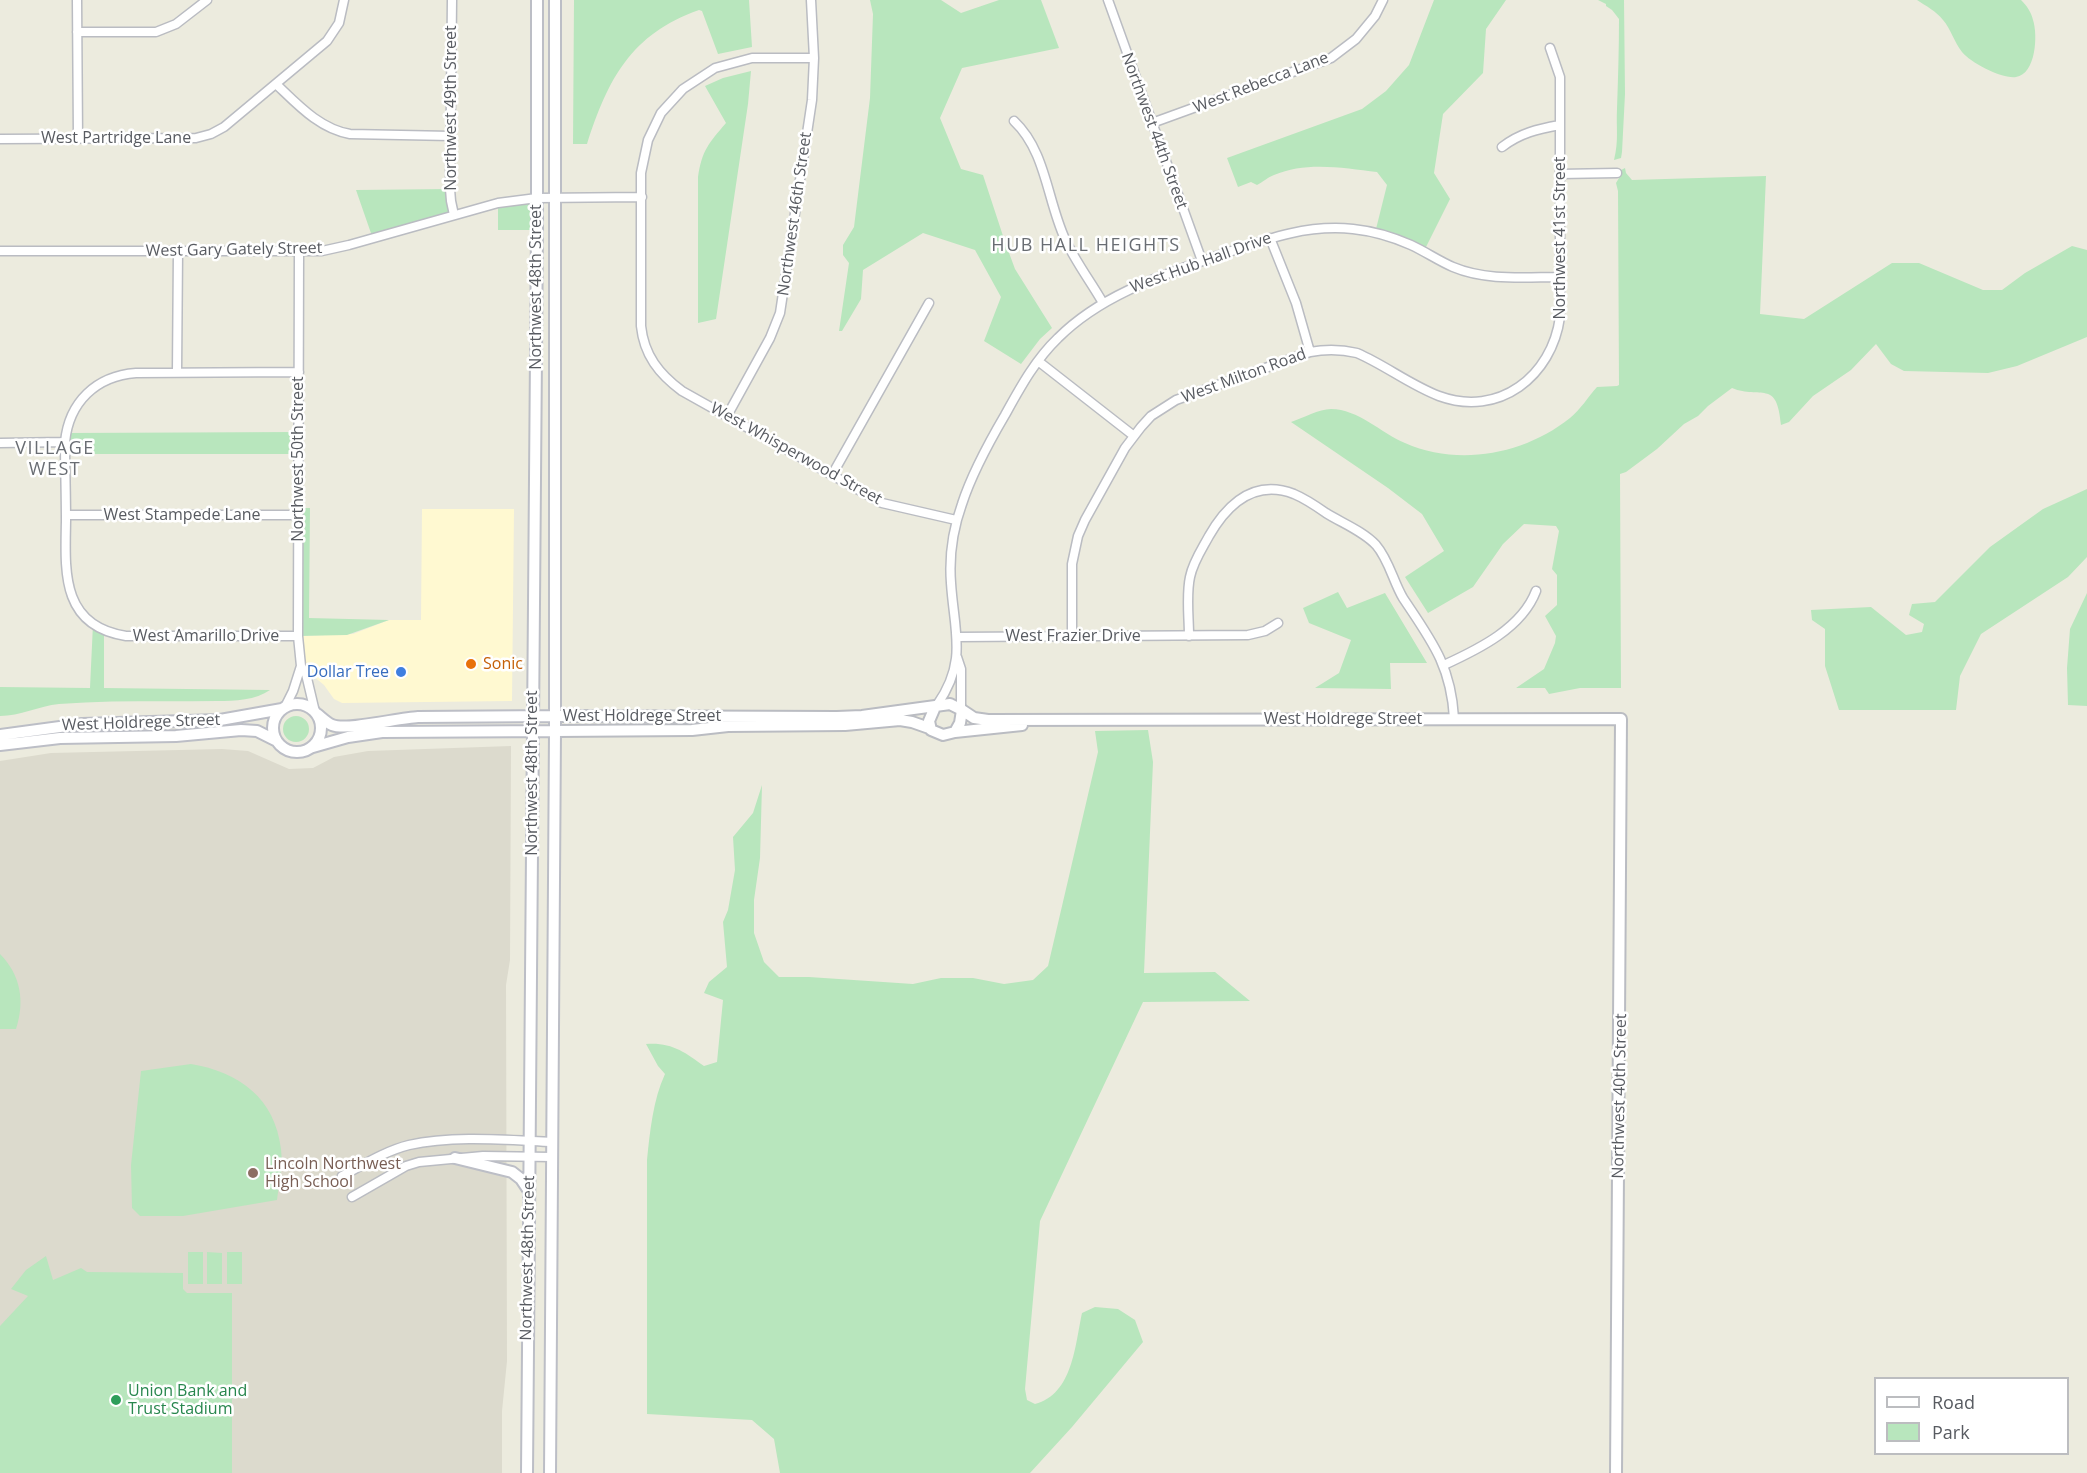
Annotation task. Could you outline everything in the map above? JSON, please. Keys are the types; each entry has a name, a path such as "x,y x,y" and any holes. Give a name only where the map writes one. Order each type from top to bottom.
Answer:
{"main road":[{"name":"Northwest 48th Street","path":"527,1473 537,0"},
{"name":"Northwest 48th Street","path":"550,1473 555,731 555,0"},
{"path":"300,704 316,713 320,721 320,735 313,747 302,752 294,752 280,746 275,740 272,727 283,708 300,704"},
{"path":"950,704 961,709 960,723 955,732 938,734 929,728 930,716 936,706 950,704"},
{"name":"West Holdrege Street","path":"316,713 332,725 349,728 399,718 837,717 936,706"},
{"name":"West Holdrege Street","path":"0,735 82,724 220,720 283,708"},
{"name":"West Holdrege Street","path":"961,709 980,719 1621,718"},
{"name":"Northwest 40th Street","path":"1616,1473 1621,718"},
{"name":"West Holdrege Street","path":"313,747 348,737 382,732 692,730 728,726 845,725 900,720 929,728"},
{"name":"West Holdrege Street","path":"955,732 1064,720"},
{"name":"West Holdrege Street","path":"0,745 60,738 176,736 241,730 257,731 275,740"},
{"path":"455,1158 513,1173 530,1191"}],"street":[{"path":"77,0 78,138"},
{"path":"77,32 156,32 176,24 207,0"},
{"path":"344,0 343,12 327,41 277,85 321,124 340,132 450,136"},
{"name":"Northwest 49th Street","path":"452,0 450,136 451,201 454,216"},
{"name":"Northwest 46th Street","path":"727,416 771,339 780,313 812,100 814,58 810,0"},
{"name":"Northwest 44th Street","path":"1108,0 1202,261"},
{"name":"West Rebecca Lane","path":"1152,123 1331,58 1356,39 1375,16 1383,0"},
{"name":"Northwest 41st Street","path":"1531,379 1549,356 1557,338 1560,317 1560,77 1551,48"},
{"path":"642,197 642,173 648,140 661,113 682,89 706,72 737,61 759,58 814,58"},
{"name":"West Partridge Lane","path":"0,139 196,138 224,128 277,85"},
{"path":"1014,121 1034,147 1065,238 1103,303"},
{"path":"1502,147 1515,136 1560,125"},
{"path":"1560,174 1617,173"},
{"name":"West Gary Gately Street","path":"0,251 299,251 336,248 498,203 537,198 642,197"},
{"name":"West Whisperwood Street","path":"642,197 641,326 651,359 662,374 671,383 727,416 882,503 956,520"},
{"name":"West Hub Hall Drive","path":"957,656 951,572 956,520 978,462 1038,361 1073,324 1103,303 1131,288 1202,261 1270,237 1312,229 1355,229 1402,241 1454,267 1475,274 1497,277 1560,277"},
{"path":"1270,237 1296,303 1310,352"},
{"path":"177,372 178,251"},
{"name":"Northwest 50th Street","path":"283,708 293,691 301,666 298,636 299,251"},
{"path":"832,475 929,303"},
{"name":"West Milton Road","path":"1072,636 1072,564 1078,536 1085,520 1134,436 1151,416 1176,400 1310,352 1335,349 1357,353 1431,393 1465,402 1483,401 1500,396 1517,389 1531,379"},
{"path":"1038,361 1134,436"},
{"path":"66,515 65,442 69,424 75,409 96,385 126,374 299,372"},
{"path":"0,443 65,442"},
{"path":"1189,636 1191,572 1219,518 1229,507 1249,494 1260,491 1283,491 1303,499 1369,539 1376,546 1401,595 1426,631 1444,665 1452,693 1454,718"},
{"name":"West Stampede Lane","path":"66,515 298,515"},
{"name":"West Amarillo Drive","path":"66,515 66,578 75,602 83,614 93,624 104,630 126,636 298,636"},
{"path":"1444,665 1471,652 1509,626 1527,609 1536,591"},
{"name":"West Frazier Drive","path":"957,637 1248,635 1265,631 1278,623"},
{"path":"936,706 952,680 957,656"},
{"path":"957,656 961,669 961,709"},
{"name":"Northwest 50th Street","path":"301,666 306,674 316,713"},
{"path":"342,1176 390,1152 426,1142 455,1140 552,1142"},
{"path":"352,1197 406,1166 427,1160 483,1156 552,1157"}],"shaded area":[{"path":"422,509 514,509 512,701 342,703 334,699 324,685 301,666 298,636 353,634 389,620 421,620"},
{"name":"Lincoln Northwest High School","path":"511,746 510,960 506,985 507,1361 502,1411 502,1473 0,1473 0,761 51,753 222,749 248,751 289,769 313,768 334,757 368,751"}],"green space":[{"path":"574,0 749,0 752,47 718,54 702,11 699,10 676,20 639,46 625,62 604,99 587,144 573,144"},
{"path":"870,0 941,0 961,13 999,0 1041,0 1059,48 962,68 940,118 961,169 983,175 1015,269 1052,328 1040,339 1021,364 984,341 1001,297 975,250 923,233 863,270 861,299 842,331 839,331 849,263 843,255 843,245 854,227 870,98 873,14"},
{"path":"1434,0 1506,0 1486,29 1483,73 1443,114 1434,173 1450,199 1424,251 1375,233 1387,185 1377,172 1325,167 1299,168 1272,176 1257,185 1251,182 1238,187 1227,158 1362,109 1386,91 1409,65"},
{"path":"1598,0 1624,0 1625,94 1622,152 1621,158 1614,160 1617,140 1619,19 1606,4"},
{"path":"1917,0 2021,0 2030,12 2035,27 2034,53 2028,69 2023,74 2010,77 1979,65 1962,52 1940,17"},
{"path":"751,71 716,319 698,323 698,177 707,147 726,123 705,86 723,78"},
{"path":"1625,168 1632,180 1766,176 1760,314 1804,319 1892,263 1919,263 1983,290 2002,290 2025,273 2072,246 2087,250 2087,337 2017,366 1988,373 1904,371 1891,364 1876,344 1851,370 1813,396 1789,422 1781,425 1776,401 1771,396 1766,393 1732,388 1698,416 1684,424 1657,449 1620,474 1621,688 1580,688 1549,694 1545,688 1516,688 1544,669 1555,643 1556,636 1545,616 1557,605 1557,575 1552,569 1559,531 1556,526 1524,524 1503,544 1473,587 1428,613 1405,577 1444,551 1422,514 1291,422 1321,410 1341,410 1360,417 1396,439 1426,450 1447,454 1491,453 1512,448 1552,430 1570,418 1597,387 1619,385 1618,191 1616,183 1619,171"},
{"path":"450,189 454,215 373,239 356,190"},
{"path":"537,198 537,230 498,230 498,203"},
{"path":"298,432 298,454 65,454 66,433"},
{"path":"2087,489 2087,557 2068,577 1981,634 1960,676 1956,710 1839,710 1825,666 1825,629 1812,620 1811,610 1871,607 1906,635 1922,632 1924,624 1909,615 1912,604 1935,602 1990,547 2043,509"},
{"path":"298,508 310,508 309,618 389,620 347,635 298,636"},
{"path":"1338,592 1347,608 1385,593 1427,663 1390,663 1391,689 1315,688 1339,673 1351,640 1309,623 1303,608"},
{"path":"2087,593 2087,706 2068,705 2067,668 2070,629"},
{"path":"93,624 104,630 104,688 270,690 252,698 238,700 59,704 0,716 0,687 90,688"},
{"path":"296,716 305,720 309,729 305,738 296,742 287,738 283,729 287,720"},
{"path":"1148,730 1153,762 1144,973 1215,972 1250,1001 1143,1002 1040,1221 1025,1389 1027,1400 1035,1404 1048,1399 1065,1379 1074,1353 1082,1313 1095,1307 1118,1309 1135,1320 1143,1342 1030,1473 780,1473 774,1439 752,1420 647,1414 647,1160 655,1105 665,1074 646,1044 670,1046 704,1066 717,1062 723,1000 704,993 709,982 727,967 723,922 728,910 735,870 733,837 753,813 762,785 760,858 754,900 754,933 764,962 779,977 913,984 941,978 973,978 1004,984 1033,980 1048,966 1098,752 1095,731"},
{"path":"0,954 13,971 19,989 20,1009 16,1029 0,1029"},
{"path":"191,1064 224,1073 252,1090 263,1102 271,1115 281,1149 281,1174 277,1200 183,1216 140,1216 132,1208 131,1165 141,1071"},
{"path":"188,1252 203,1252 203,1284 188,1284"},
{"path":"207,1252 222,1253 222,1284 207,1284"},
{"path":"227,1252 242,1252 242,1284 227,1284"},
{"name":"Union Bank and Trust Stadium","path":"46,1256 53,1280 81,1268 87,1272 183,1273 183,1289 187,1293 232,1293 232,1473 0,1473 0,1326 28,1296 11,1289 26,1270"}],"place":[{"name":"Sonic","path":"471,664"},
{"name":"Dollar Tree","path":"401,672"},
{"name":"Lincoln Northwest High School","path":"253,1173"},
{"name":"Union Bank and Trust Stadium","path":"116,1400"}],"district":[{"name":"HUB HALL HEIGHTS","path":"1086,246"},
{"name":"VILLAGE WEST","path":"55,459"}]}
